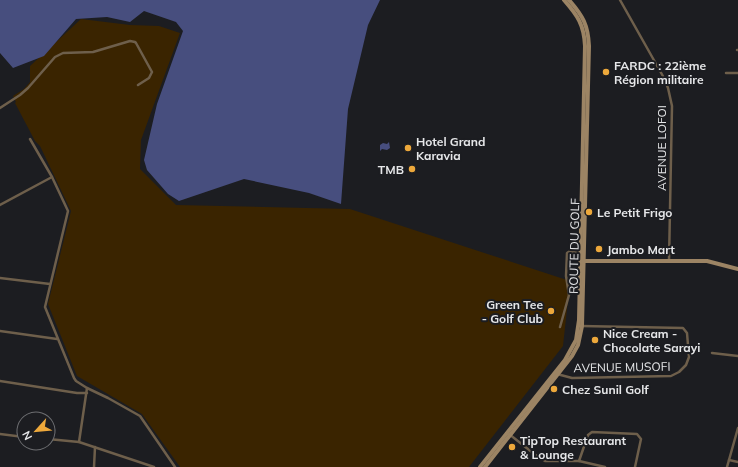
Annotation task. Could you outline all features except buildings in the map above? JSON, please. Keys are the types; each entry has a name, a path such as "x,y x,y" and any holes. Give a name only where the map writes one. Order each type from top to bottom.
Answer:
{"main road":[{"path":"564,0 580,20 584,36 583,254"},
{"name":"ROUTE DU GOLF","path":"485,467 576,349 580,326 583,254 588,39 585,21 569,0"},
{"path":"582,261 707,261 738,269"},
{"path":"480,467 509,434"}],"street":[{"name":"AVENUE LOFOI","path":"620,0 664,78 672,106 669,261"},
{"path":"0,108 28,88 58,55 92,52 130,41 136,43 152,72 148,78 138,85"},
{"path":"726,73 738,73"},
{"path":"30,139 52,177 68,212 45,307 74,378 87,388 140,416 176,467"},
{"path":"0,205 52,177"},
{"path":"560,328 569,295 566,276 567,253 570,251 583,254"},
{"path":"0,278 50,284"},
{"name":"AVENUE MUSOFI","path":"556,374 572,378 671,376 677,374 688,360 689,354 687,333 683,328 580,326"},
{"path":"0,331 58,339"},
{"path":"712,353 738,356"},
{"path":"0,382 77,393 87,393"},
{"path":"79,442 87,388"},
{"path":"727,467 738,428"},
{"path":"579,461 588,435 592,432 637,434 641,439 636,467"},
{"path":"0,434 16,436"},
{"path":"509,434 545,461 579,461 605,467"},
{"path":"56,440 79,442 154,467"},
{"path":"94,467 95,447"},
{"path":"729,460 738,462"}],"shaded area":[{"path":"81,19 130,25 159,26 180,33 141,140 140,169 176,205 350,209 570,281 563,346 469,467 180,467 142,414 77,376 48,304 71,211 40,146 35,141 15,103 16,102 13,96 24,89 30,82 30,66"}],"water":[{"path":"0,0 380,0 368,25 348,109 341,204 309,193 244,179 179,201 168,194 147,170 144,160 157,104 183,31 176,22 144,11 130,22 107,17 76,19 44,56 13,68 0,53"},
{"path":"389,142 390,148 387,150 382,149 380,151 380,145 383,143 387,144"}],"place":[{"name":"FARDC : 22ième Région militaire","path":"606,72"},
{"name":"Hotel Grand Karavia","path":"408,148"},
{"name":"TMB","path":"412,169"},
{"name":"Le Petit Frigo","path":"589,212"},
{"name":"Jambo Mart","path":"599,249"},
{"name":"Green Tee - Golf Club","path":"551,311"},
{"name":"Nice Cream - Chocolate Sarayi","path":"595,340"},
{"name":"Chez Sunil Golf","path":"554,389"},
{"name":"TipTop Restaurant & Lounge","path":"512,447"}]}
